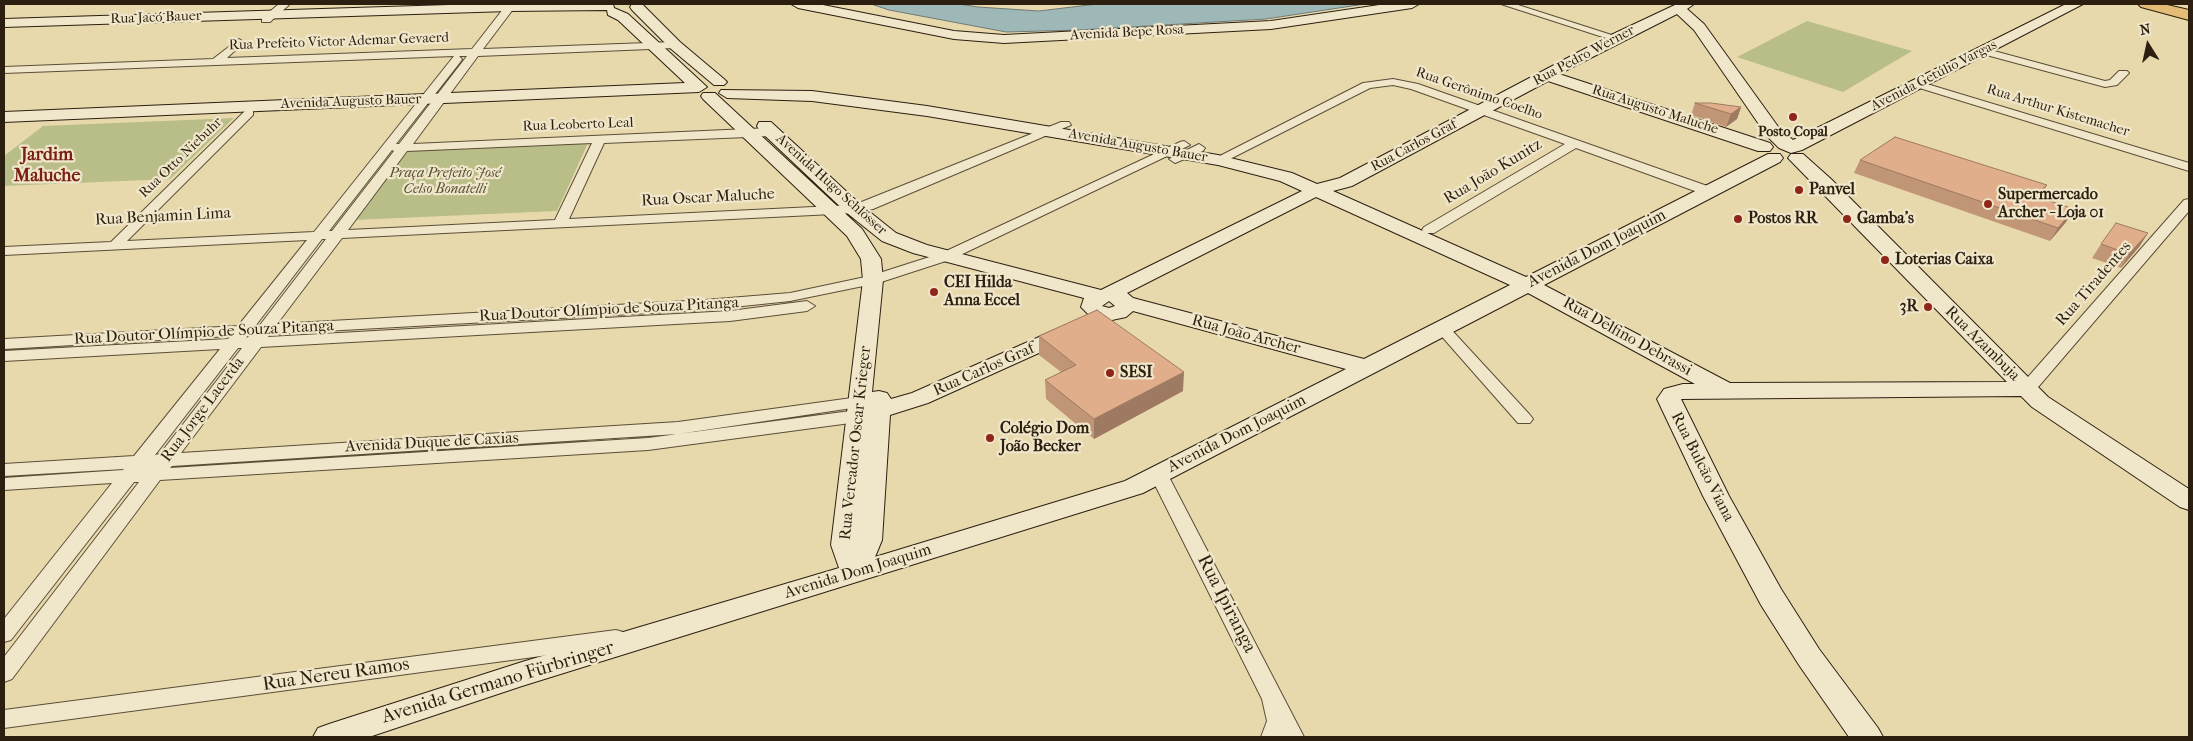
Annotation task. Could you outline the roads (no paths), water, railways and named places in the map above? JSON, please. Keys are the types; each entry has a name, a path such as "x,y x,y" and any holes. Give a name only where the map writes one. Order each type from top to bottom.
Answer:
{"main road":[{"path":"639,5 658,4"},
{"name":"Avenida Bepe Rosa","path":"798,4 954,35 1021,38 1262,26 1412,4"},
{"name":"Avenida Bepe Rosa","path":"825,4 842,13"},
{"name":"Avenida Getúlio Vargas","path":"1782,148 1918,84 2076,4"},
{"path":"2146,4 2189,15"},
{"name":"Rua Jacó Bauer","path":"4,24 376,14 503,8 609,7 626,11 639,5"},
{"name":"Avenida Hugo Schlösser","path":"639,5 750,133 838,205 888,236 955,258"},
{"path":"1683,6 1782,148"},
{"name":"Rua Pedro Werner","path":"1482,110 1616,38 1683,6"},
{"name":"Avenida Hugo Schlösser","path":"609,7 655,46 714,90 740,105 771,132 838,205 854,233 867,249 871,259 872,286"},
{"name":"Rua Jacó Bauer","path":"4,29 269,17"},
{"name":"Rua Augusto Maluche","path":"1546,75 1782,148"},
{"name":"Avenida Augusto Bauer","path":"4,124 79,117 778,87 930,108 1223,156 1286,177 1334,188 1424,233 1534,281"},
{"name":"Avenida Augusto Bauer","path":"714,90 847,97"},
{"path":"740,105 749,97 762,93"},
{"name":"Avenida Augusto Bauer","path":"4,117 248,113 302,108"},
{"name":"Rua Carlos Graf","path":"869,406 920,398 998,357 1111,304 1482,110"},
{"name":"Avenida Dom Joaquim","path":"668,631 1114,494 1159,475 1708,192 1782,148"},
{"name":"Rua Azambuja","path":"1782,148 1825,183 2040,402 2189,501"},
{"name":"Rua João Archer","path":"955,258 1326,370 1343,379"},
{"name":"Rua Delfino Debrassi","path":"1534,281 1726,391"},
{"name":"Rua Vereador Oscar Krieger","path":"854,573 869,540 869,406 872,286"},
{"name":"Rua João Archer","path":"1111,304 1366,368"},
{"name":"Rua Bulcão Viana","path":"1867,737 1808,657 1771,597 1693,451 1669,399 1672,394 1683,391 2027,389"},
{"name":"Avenida Germano Fürbringer","path":"329,737 522,674 668,631"}],"street":[{"path":"269,17 285,4"},
{"path":"1506,4 1616,38"},
{"name":"Rua Jorge Lacerda","path":"4,674 265,329 386,148 430,102 503,8"},
{"path":"216,62 239,42"},
{"name":"Rua Prefeito Victor Ademar Gevaerd","path":"4,70 675,45"},
{"path":"1983,51 2105,84 2113,82 2123,73"},
{"name":"Rua Gerônimo Coelho","path":"1223,156 1376,82 1393,82 1414,86 1708,192"},
{"name":"Rua Arthur Kistemacher","path":"1918,84 2189,166"},
{"name":"Rua Jorge Lacerda","path":"4,634 232,344 403,147 430,102"},
{"name":"Rua Otto Niebuhr","path":"119,241 248,113"},
{"name":"Rua Oscar Maluche","path":"949,167 1048,127"},
{"name":"Rua Oscar Maluche","path":"331,230 838,205 868,206 949,167 1048,127"},
{"name":"Rua Leoberto Leal","path":"386,148 771,132"},
{"path":"562,219 600,139"},
{"name":"Rua João Kunitz","path":"1424,233 1574,144"},
{"name":"Rua Doutor Olímpio de Souza Pitanga","path":"4,356 232,344 424,327 703,311 765,313 872,286 955,258 1185,150"},
{"name":"Rua Tiradentes","path":"2027,389 2189,203"},
{"name":"Rua Benjamin Lima","path":"4,251 119,241 331,230"},
{"name":"Rua Benjamin Lima","path":"4,242 119,241"},
{"name":"Rua Doutor Olímpio de Souza Pitanga","path":"4,344 265,329 424,327"},
{"path":"1442,328 1524,419"},
{"path":"77,352 90,339"},
{"name":"Avenida Duque de Caxias","path":"4,484 155,474 302,458 677,434 869,406"},
{"name":"Avenida Duque de Caxias","path":"4,470 166,459 302,458"},
{"name":"Rua Ipiranga","path":"1159,475 1273,699 1278,721 1272,737"},
{"path":"45,582 75,580"},
{"name":"Rua Nereu Ramos","path":"4,719 668,631"},
{"path":"1273,699 1293,737"}],"water":[{"path":"871,4 959,4 1039,11 1097,4 1365,4 1266,19 1079,30 1006,32 889,10"}],"place":[{"name":"Posto Copal","path":"1793,117"},
{"name":"Panvel","path":"1799,190"},
{"name":"Supermercado Archer - Loja 01","path":"1988,204"},
{"name":"Postos RR","path":"1738,219"},
{"name":"Gamba's","path":"1847,219"},
{"name":"Loterias Caixa","path":"1885,260"},
{"name":"CEI Hilda Anna Eccel","path":"934,292"},
{"name":"3R","path":"1928,307"},
{"name":"SESI","path":"1110,373"},
{"name":"Colégio Dom João Becker","path":"990,438"}],"district":[{"name":"Jardim Maluche","path":"47,166"}],"park label":[{"name":"Praça Prefeito José Celso Bonatelli","path":"445,182"}]}
